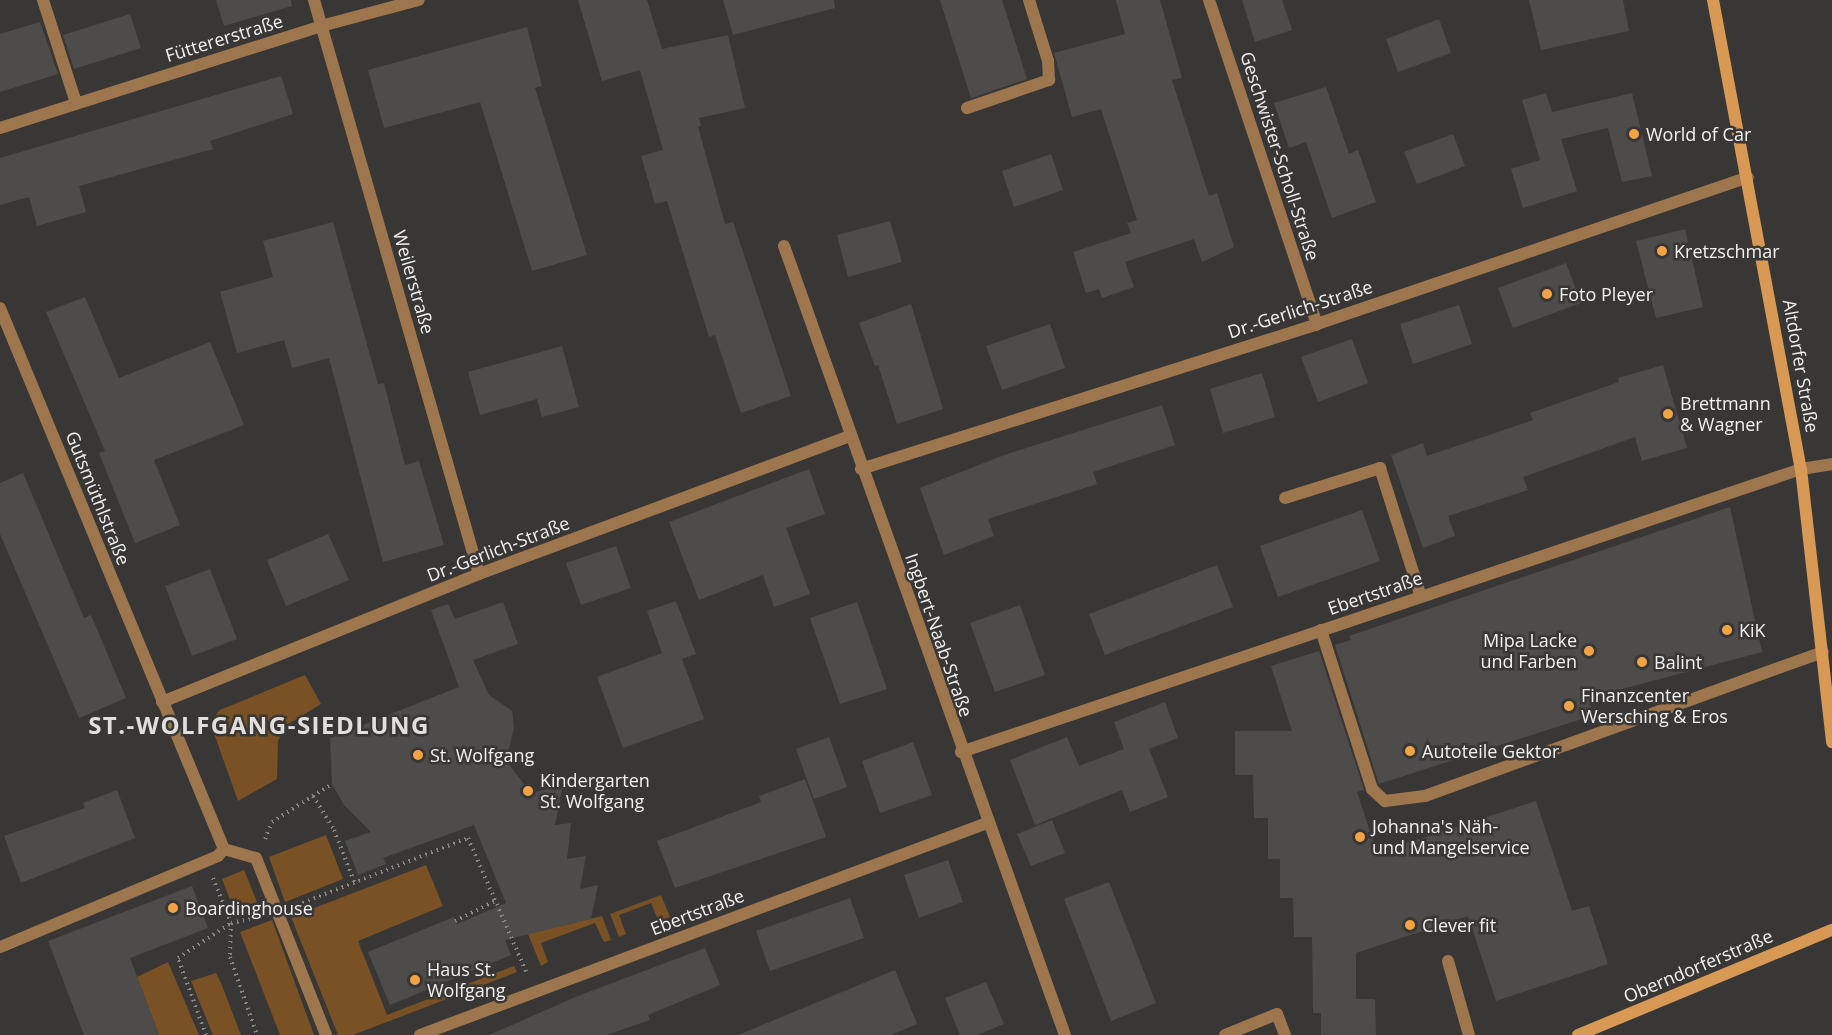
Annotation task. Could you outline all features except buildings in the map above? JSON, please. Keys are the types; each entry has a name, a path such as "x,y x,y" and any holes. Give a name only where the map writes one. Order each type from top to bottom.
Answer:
{"main road":[{"name":"Altdorfer Straße","path":"1713,0 1801,469 1832,742"},
{"name":"Oberndorferstraße","path":"1578,1035 1832,930"}],"street":[{"path":"43,0 76,103"},
{"name":"Weilerstraße","path":"314,0 479,574"},
{"name":"Füttererstraße","path":"0,128 321,26 419,0"},
{"path":"967,108 1049,80 1048,61 1029,0"},
{"name":"Geschwister-Scholl-Straße","path":"1209,0 1317,324"},
{"name":"Dr.-Gerlich-Straße","path":"861,469 1317,324 1748,177"},
{"name":"Ingbert-Naab-Straße","path":"784,246 961,752 1065,1035"},
{"name":"Gutsmüthlstraße","path":"0,308 3,321 162,702 223,838 224,849"},
{"name":"Dr.-Gerlich-Straße","path":"162,702 479,574 850,436"},
{"name":"Ebertstraße","path":"961,752 1801,469 1832,464"},
{"path":"1286,498 1380,468 1421,597"},
{"path":"1321,630 1372,789 1385,801 1425,796 1823,652"},
{"name":"Ebertstraße","path":"420,1035 987,823"},
{"path":"0,947 206,861 224,849 256,858 326,1035"},
{"path":"1448,961 1469,1035"},
{"path":"1226,1035 1277,1014 1285,1035"}],"path":[{"path":"256,858 272,822 332,784"},
{"path":"313,796 334,830 355,884"},
{"path":"206,1035 178,958 231,923 278,912 355,884 468,838 534,993"},
{"path":"206,861 231,923 230,957 257,1035"},
{"path":"455,921 495,901"}],"shaded area":[{"path":"305,675 321,704 285,726 278,741 277,779 238,801 210,722 220,710"},
{"path":"326,835 343,879 285,902 269,857"},
{"path":"426,865 443,906 358,941 387,1015 514,966 517,972 353,1035 338,1035 291,917"},
{"path":"244,870 257,902 234,910 222,879"},
{"path":"661,895 670,917 659,922 651,903 619,915 626,934 619,937 610,914"},
{"path":"602,916 611,940 604,942 595,923 541,943 548,962 541,966 528,934"},
{"path":"272,920 314,1035 280,1035 240,932"},
{"path":"168,962 199,1035 159,1035 137,977"},
{"path":"216,973 241,1035 213,1035 191,981"}],"place":[{"name":"World of Car","path":"1634,134"},
{"name":"Kretzschmar","path":"1662,251"},
{"name":"Foto Pleyer","path":"1547,294"},
{"name":"Brettmann & Wagner","path":"1668,414"},
{"name":"KiK","path":"1727,630"},
{"name":"Mipa Lacke und Farben","path":"1589,651"},
{"name":"Balint","path":"1642,662"},
{"name":"Finanzcenter Wersching & Eros","path":"1569,706"},
{"name":"Autoteile Gektor","path":"1410,751"},
{"name":"St. Wolfgang","path":"418,755"},
{"name":"Kindergarten St. Wolfgang","path":"528,791"},
{"name":"Johanna's Näh- und Mangelservice","path":"1360,837"},
{"name":"Boardinghouse","path":"173,908"},
{"name":"Clever fit","path":"1410,925"},
{"name":"Haus St. Wolfgang","path":"415,980"}],"district":[{"name":"ST.-WOLFGANG-SIEDLUNG","path":"259,725"}]}
